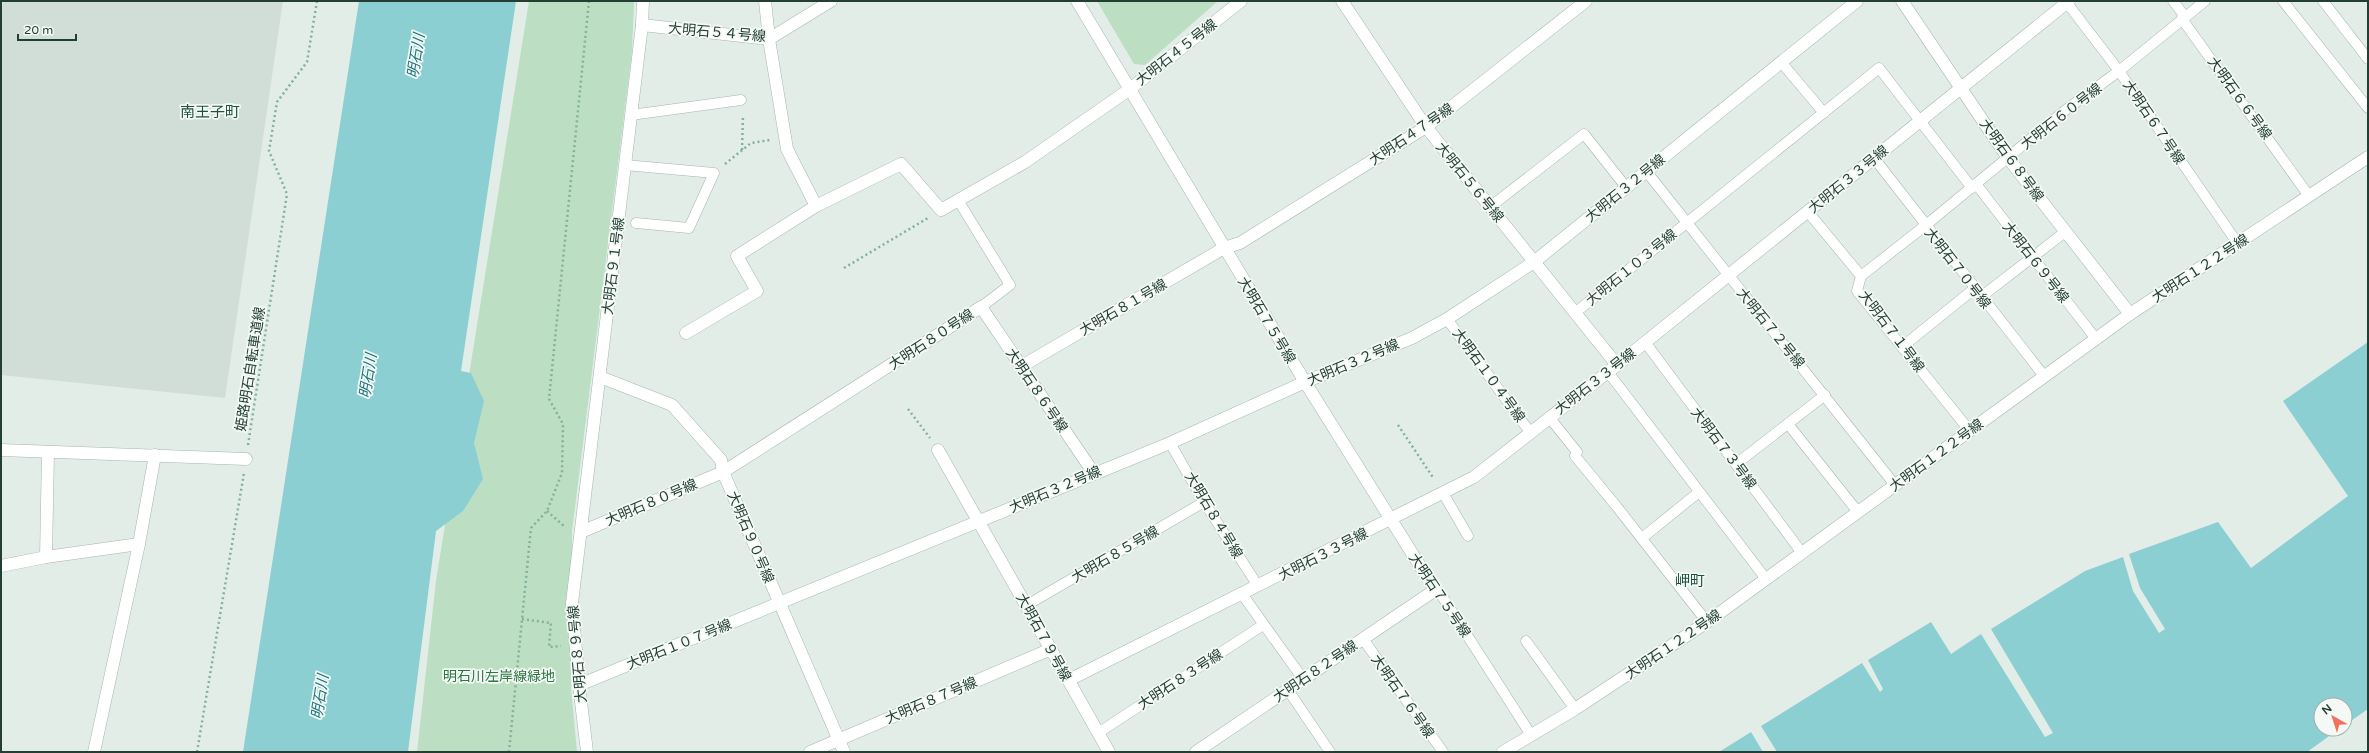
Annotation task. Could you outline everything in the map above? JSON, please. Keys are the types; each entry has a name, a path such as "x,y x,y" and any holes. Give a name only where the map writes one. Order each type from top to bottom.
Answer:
{"street":[{"name":"大明石９１号線","path":"581,532 642,25 643,1"},
{"path":"766,1 769,39 787,149 816,206"},
{"name":"大明石５４号線","path":"642,25 769,39 831,1"},
{"name":"大明石７５号線","path":"1077,1 1304,382 1435,590"},
{"name":"大明石５６号線","path":"1342,1 1426,128 1576,312 1612,369"},
{"name":"大明石４７号線","path":"1224,248 1240,243 1426,128 1586,1"},
{"name":"大明石３２号線","path":"780,603 979,522 1093,472 1170,443 1304,382 1412,338 1447,319 1534,262 1857,1"},
{"name":"大明石６８号線","path":"1902,1 2008,158 2064,232 2130,314"},
{"name":"大明石４５号線","path":"1130,89 1239,2"},
{"name":"大明石３３号線","path":"1069,680 1391,520 1474,477 1612,369 2068,2"},
{"path":"686,333 757,291 737,256 816,206 901,164 941,210 1025,162 1130,89"},
{"name":"大明石１２２号線","path":"1502,752 1575,709 1707,622 2130,314 2368,157"},
{"name":"大明石８１号線","path":"1022,366 1224,248"},
{"name":"大明石８６号線","path":"981,307 1093,472"},
{"name":"大明石８０号線","path":"581,532 723,472 981,307"},
{"name":"大明石９０号線","path":"600,377 672,405 721,460 723,472 844,752"},
{"path":"1,450 48,453 155,455 246,459"},
{"name":"大明石７９号線","path":"938,450 1109,752"},
{"path":"46,557 48,453"},
{"path":"94,752 139,544 155,455"},
{"name":"大明石８９号線","path":"581,532 572,603 578,685 587,752"},
{"path":"1,566 46,557 139,544"},
{"name":"大明石８２号線","path":"1202,750 1303,679 1435,590"},
{"name":"大明石１０７号線","path":"578,685 780,603"},
{"name":"大明石８７号線","path":"810,752 1051,649"}],"lane":[{"name":"大明石６６号線","path":"2173,1 2183,14 2182,19 2309,196"},
{"name":"大明石６０号線","path":"1861,276 1926,226 2063,112 2119,71 2204,1"},
{"path":"2283,1 2368,108"},
{"path":"2323,1 2368,59"},
{"name":"大明石６７号線","path":"2068,2 2119,71 2238,244"},
{"path":"1781,62 1824,112"},
{"name":"大明石６９号線","path":"1824,112 1879,68 2032,257 2096,339"},
{"path":"631,115 742,104"},
{"name":"大明石１０３号線","path":"1576,312 1824,112"},
{"path":"1490,207 1584,134 1626,187"},
{"name":"大明石７０号線","path":"1874,158 1974,289 2044,376"},
{"path":"625,165 714,173 689,228 636,223"},
{"name":"大明石７２号線","path":"1646,171 1896,485"},
{"name":"大明石８０号線","path":"958,200 1010,285 981,307"},
{"name":"大明石７１号線","path":"1808,212 1861,276 1857,291 1970,431"},
{"path":"1981,297 2064,232"},
{"path":"1902,347 1974,289"},
{"name":"大明石１０４号線","path":"1447,319 1530,432"},
{"name":"大明石７３号線","path":"1645,342 1802,553"},
{"path":"1612,369 1699,492 1766,579"},
{"path":"1736,464 1825,395"},
{"path":"1549,417 1577,452 1575,456 1642,538 1707,622"},
{"path":"1788,424 1858,512"},
{"name":"大明石８４号線","path":"1170,443 1204,502 1258,586"},
{"path":"1642,538 1699,492"},
{"path":"1443,493 1468,536"},
{"name":"大明石８５号線","path":"1026,605 1204,502"},
{"name":"大明石７５号線","path":"1435,590 1442,596 1531,735"},
{"path":"1242,594 1303,679"},
{"name":"大明石８３号線","path":"1098,733 1263,625"},
{"name":"大明石７６号線","path":"1363,639 1443,752"},
{"path":"1526,641 1575,709"},
{"path":"1288,690 1330,752"}],"path":[{"name":"姫路明石自転車道線","path":"197,752 246,459 287,194 270,151 277,102 307,62 317,1"},
{"path":"509,752 531,528 547,511 562,473 563,424 549,399 588,1"},
{"path":"742,104 742,150"},
{"path":"714,173 751,143 785,138"},
{"path":"844,268 941,210"},
{"path":"908,409 938,450"},
{"path":"1398,426 1443,493"},
{"path":"547,511 563,525"},
{"path":"522,619 552,623 549,647"}],"shaded area":[{"path":"3,1 283,1 225,398 1,375 1,14"}],"green space":[{"name":"明石川左岸線緑地","path":"529,1 634,1 632,51 572,531 571,688 577,752 417,752 436,581"},
{"path":"1097,1 1218,1 1145,65 1134,64"}],"water":[{"name":"明石川","path":"359,1 516,1 461,371 471,373 484,401 474,443 483,479 463,511 436,531 408,752 243,752"},
{"path":"2368,342 2368,752 1777,752 1761,726 1862,663 1880,692 1883,689 1868,660 1931,622 1951,654 1981,634 2045,737 2053,733 1991,629 2085,571 2123,557 2133,591 2159,633 2165,629 2140,588 2129,554 2218,522 2251,568 2348,496 2283,401"},
{"path":"1751,732 1763,752 1719,752"}],"pier":[{"path":"2368,709 2368,752 2307,752 2328,737 2353,737 2353,719"}],"district":[{"name":"南王子町","path":"210,112"},
{"name":"岬町","path":"1690,581"}]}
